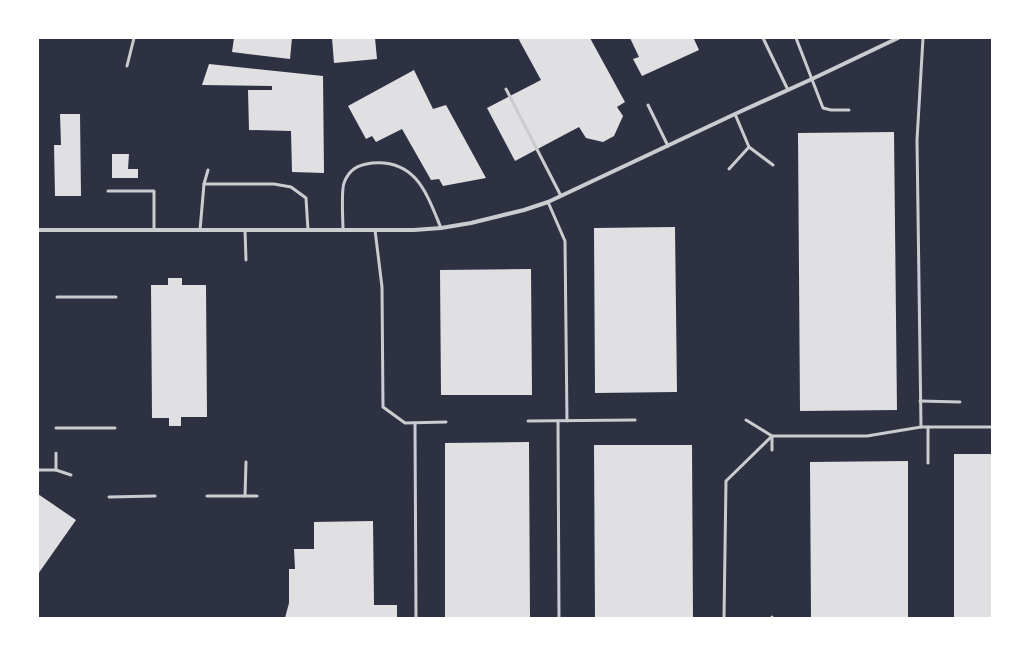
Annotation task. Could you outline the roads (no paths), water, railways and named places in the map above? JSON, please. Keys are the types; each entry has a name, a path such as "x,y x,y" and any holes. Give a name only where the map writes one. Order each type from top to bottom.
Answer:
{"street":[{"path":"38,230 375,230 441,228 471,223 524,210 548,202 895,39"}],"lane":[{"path":"127,66 134,38"},
{"path":"763,38 788,90"},
{"path":"796,38 823,108 831,110 849,110"},
{"path":"921,426 917,140 923,38"},
{"path":"506,89 561,196"},
{"path":"648,105 668,146"},
{"path":"735,114 750,147 773,165"},
{"path":"729,169 750,147"},
{"path":"343,230 344,185 349,173 360,164 381,162 403,167 416,177 429,199 441,228"},
{"path":"200,230 204,184 208,170"},
{"path":"204,184 274,184 291,187 306,198 308,230"},
{"path":"108,191 154,191 154,230"},
{"path":"548,202 565,241 567,421"},
{"path":"246,230 246,260"},
{"path":"375,230 382,287 383,407 405,423 446,422"},
{"path":"57,297 116,297"},
{"path":"920,401 960,402"},
{"path":"528,421 635,420"},
{"path":"746,420 772,436 867,436 921,426 992,427"},
{"path":"558,421 558,618"},
{"path":"415,423 416,618"},
{"path":"928,426 928,463"},
{"path":"56,428 115,428"},
{"path":"772,436 772,450"},
{"path":"724,618 726,481 772,436"},
{"path":"56,453 56,470"},
{"path":"246,462 246,496"},
{"path":"38,470 56,470 71,475"},
{"path":"109,497 155,496"},
{"path":"208,496 257,496"}]}
